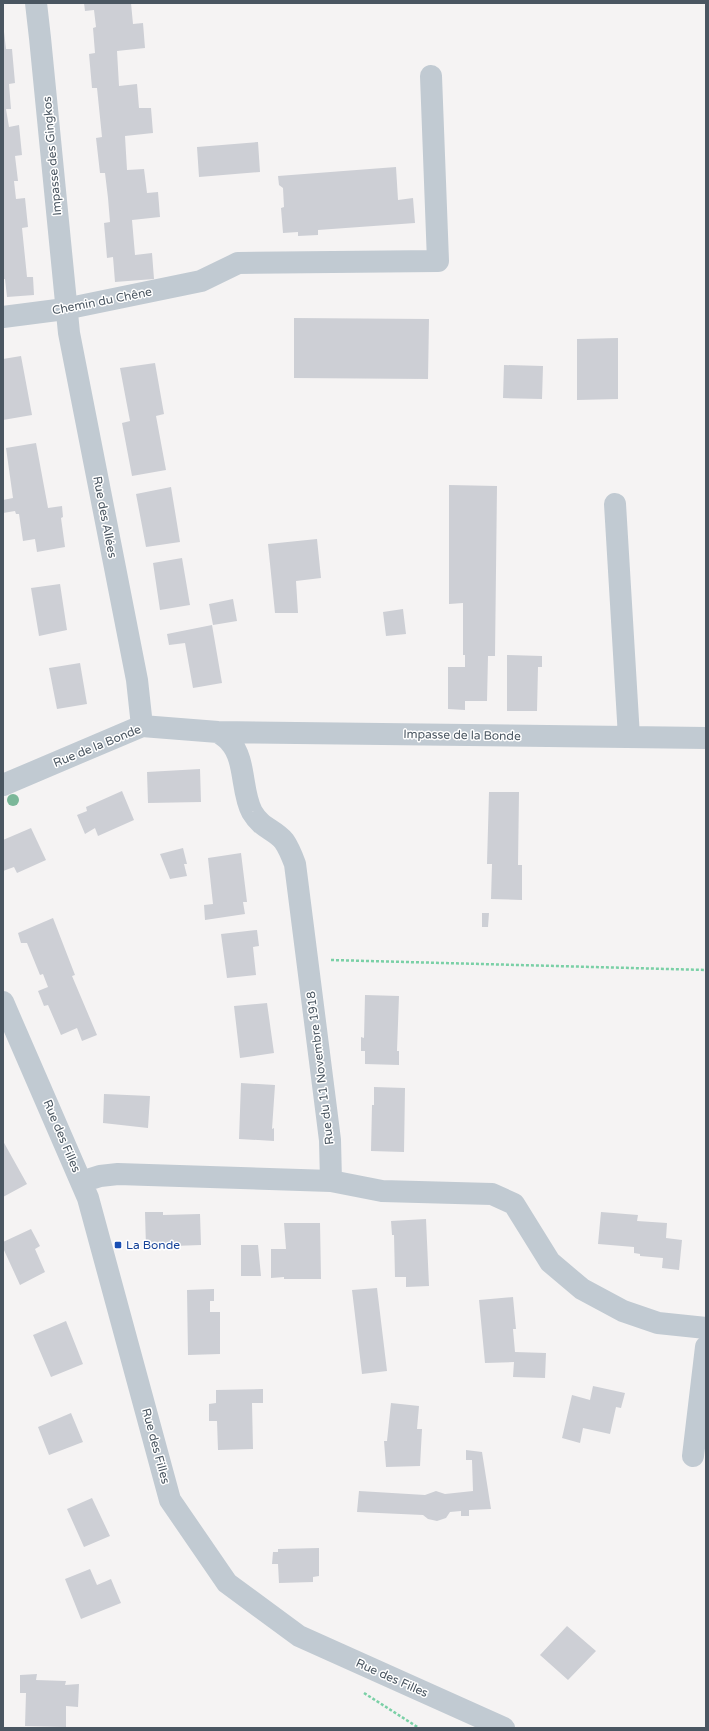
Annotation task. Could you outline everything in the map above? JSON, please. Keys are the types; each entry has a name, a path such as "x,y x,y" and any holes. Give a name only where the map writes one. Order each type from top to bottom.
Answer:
{"street":[{"name":"Impasse des Gingkos","path":"36,3 65,309"},
{"name":"Chemin du Chêne","path":"3,317 65,309 201,281 238,264 438,261 431,76"},
{"name":"Rue des Allées","path":"65,309 137,680 142,726"},
{"path":"615,504 629,737"},
{"name":"Rue de la Bonde","path":"3,785 142,726 218,732"},
{"name":"Impasse de la Bonde","path":"218,732 706,738"},
{"name":"Rue du 11 Novembre 1918","path":"218,732 231,742 238,755 247,799 252,811 258,821 266,829 284,842 295,864 330,1140 330,1181"},
{"name":"Rue des Filles","path":"3,1002 88,1198 170,1500 227,1583 299,1636 504,1728"},
{"path":"82,1182 100,1176 118,1174 330,1181 382,1191 492,1194 514,1204 550,1262 582,1289 623,1311 658,1323 706,1328"},
{"path":"692,1456 706,1347"}],"path":[{"path":"307,960 706,970"}],"building":[{"path":"84,3 131,3 133,24 143,23 145,48 117,51 119,86 137,84 139,108 151,108 153,133 125,136 127,170 144,169 147,193 158,192 160,217 132,220 135,255 152,253 154,279 115,282 113,257 107,258 104,223 110,222 108,198 105,173 100,173 96,138 102,137 97,88 92,88 89,54 95,53 93,28 96,27 94,10 85,11"},
{"path":"3,23 6,49 12,49 15,83 9,84 11,109 6,109 9,127 19,125 22,155 15,156 18,181 14,181 16,199 25,198 28,227 22,228 27,277 33,277 34,295 7,297 5,279 3,279"},
{"path":"258,142 260,172 199,177 197,147"},
{"path":"396,167 398,200 413,198 415,223 318,230 318,235 298,236 298,232 283,233 281,208 284,207 283,188 279,185 278,176"},
{"path":"294,318 429,319 428,379 294,378"},
{"path":"618,338 618,399 577,400 577,339"},
{"path":"21,356 32,415 3,420 3,359"},
{"path":"155,363 164,414 156,416 166,470 132,476 122,423 130,421 120,368"},
{"path":"504,365 543,366 542,399 503,398"},
{"path":"36,443 48,508 62,506 63,517 61,518 65,547 37,552 35,539 23,541 19,514 16,514 15,511 3,513 3,500 13,498 6,448"},
{"path":"449,485 497,486 495,656 488,656 487,701 465,701 465,710 448,709 448,667 465,667 465,655 463,655 463,603 449,604"},
{"path":"171,487 180,542 146,547 136,494"},
{"path":"317,539 321,578 296,581 298,613 275,613 268,544"},
{"path":"182,558 190,605 160,610 153,563"},
{"path":"60,584 67,630 39,636 31,588"},
{"path":"233,599 237,621 213,625 209,604"},
{"path":"403,609 406,634 386,636 383,612"},
{"path":"212,625 222,683 193,688 185,643 169,645 167,634"},
{"path":"507,655 542,656 542,667 538,667 537,711 507,711"},
{"path":"80,663 87,704 57,709 49,668"},
{"path":"200,769 201,802 148,803 147,772"},
{"path":"122,791 134,820 98,836 95,828 85,834 77,815 87,811 86,807"},
{"path":"489,792 519,792 518,865 522,865 522,900 491,899 492,864 487,864"},
{"path":"31,828 46,860 17,873 14,867 3,871 3,840"},
{"path":"183,848 187,864 184,864 187,876 170,879 160,854"},
{"path":"241,853 247,902 243,902 245,914 205,920 204,905 213,904 208,858"},
{"path":"482,913 489,913 488,927 482,927"},
{"path":"53,918 75,975 72,976 97,1035 82,1041 77,1028 61,1035 48,1005 44,1006 38,991 48,987 43,974 40,975 27,943 21,943 18,933"},
{"path":"257,930 259,946 253,947 256,975 227,978 221,934"},
{"path":"365,995 399,996 397,1051 399,1051 399,1065 365,1064 365,1051 361,1051 361,1037 364,1038"},
{"path":"267,1003 274,1053 240,1058 234,1006"},
{"path":"241,1083 275,1085 272,1129 274,1128 274,1141 239,1139"},
{"path":"374,1087 405,1088 404,1152 371,1151"},
{"path":"104,1094 150,1096 148,1128 103,1123"},
{"path":"3,1141 27,1184 3,1197"},
{"path":"145,1212 163,1212 163,1215 200,1214 201,1245 146,1247"},
{"path":"601,1212 638,1215 637,1221 667,1223 666,1238 682,1240 679,1270 662,1268 663,1258 640,1256 640,1254 634,1253 634,1247 598,1244"},
{"path":"426,1219 429,1286 406,1287 406,1277 395,1277 394,1235 392,1235 391,1221"},
{"path":"284,1223 320,1223 321,1279 284,1279 284,1277 271,1278 271,1249 286,1249"},
{"path":"31,1229 40,1246 35,1249 45,1272 20,1285 3,1248 3,1242"},
{"path":"241,1245 258,1245 261,1276 241,1276"},
{"path":"377,1288 387,1371 362,1374 352,1290"},
{"path":"214,1289 214,1301 210,1301 210,1312 220,1312 220,1354 188,1355 187,1290"},
{"path":"513,1297 516,1329 513,1329 515,1352 546,1353 545,1378 513,1377 514,1362 485,1363 479,1300"},
{"path":"66,1321 83,1364 51,1377 33,1335"},
{"path":"593,1386 625,1393 621,1408 616,1407 610,1434 583,1428 580,1443 562,1438 572,1395 590,1400"},
{"path":"263,1389 263,1403 252,1403 253,1449 218,1450 217,1421 209,1421 209,1404 216,1403 216,1390"},
{"path":"391,1403 419,1406 417,1429 422,1429 420,1466 386,1467 384,1441 387,1441"},
{"path":"71,1413 83,1442 49,1455 38,1427"},
{"path":"466,1450 482,1452 491,1509 469,1510 469,1516 461,1516 461,1511 450,1512 446,1518 437,1521 428,1519 423,1515 357,1512 359,1491 425,1495 436,1491 445,1494 473,1491 472,1460 466,1460"},
{"path":"92,1498 110,1536 84,1547 67,1509"},
{"path":"319,1548 319,1576 313,1577 313,1582 279,1583 278,1564 272,1564 273,1552 278,1552 278,1549"},
{"path":"90,1569 97,1585 111,1579 121,1603 81,1619 65,1579"},
{"path":"567,1626 596,1651 568,1680 540,1655"},
{"path":"37,1674 36,1680 66,1681 65,1685 79,1684 78,1707 66,1706 66,1727 25,1726 26,1693 20,1693 20,1675"}],"place":[{"name":"La Bonde","path":"118,1245"}]}
